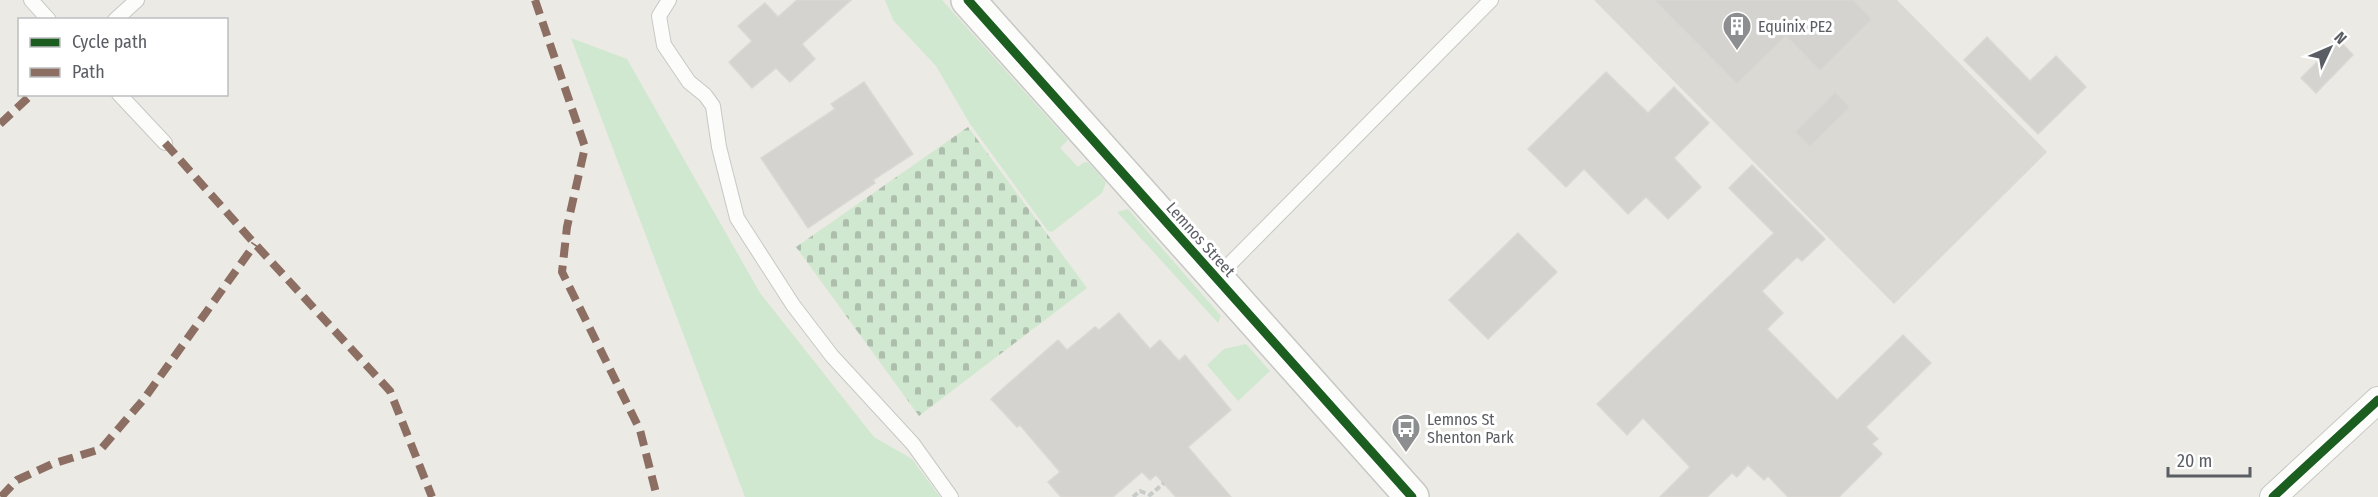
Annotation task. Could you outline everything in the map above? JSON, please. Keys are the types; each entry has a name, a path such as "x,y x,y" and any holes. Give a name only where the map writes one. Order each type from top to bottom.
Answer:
{"street":[{"name":"Lemnos Street","path":"968,0 1412,497"},
{"path":"2273,497 2378,400"}],"lane":[{"path":"31,0 47,18"},
{"path":"117,18 137,0"},
{"path":"669,0 659,16 664,45 689,82 705,95 713,106 719,147 737,218 793,305 832,356 913,444 951,497"},
{"path":"1216,278 1491,0"},
{"path":"122,96 165,143"}],"path":[{"path":"1133,497 1140,491 1150,495 1164,483"}],"shaded area":[{"path":"1594,0 1897,0 2047,152 1894,304"}],"green space":[{"path":"885,0 942,0 1068,140 1060,148 1078,167 1088,162 1106,182 1102,193 1052,232 1048,231 970,124 936,66 893,20"},
{"path":"571,38 627,59 760,293 874,437 912,459 940,497 745,497"},
{"path":"968,127 1087,288 919,416 796,247"},
{"path":"1128,209 1221,316 1218,323 1117,212"},
{"path":"1246,344 1270,371 1238,401 1207,365 1224,349"}],"building":[{"path":"797,0 851,0 802,44 815,59 790,82 776,68 752,88 729,62 752,41 738,26 765,3 778,17"},
{"name":"Equinix PE2","path":"1654,0 1853,0 1872,19 1820,71 1786,36 1737,84"},
{"path":"1987,37 2030,81 2056,56 2086,87 2038,134 1964,60"},
{"path":"2339,40 2353,55 2316,93 2301,78"},
{"path":"1606,72 1648,113 1674,87 1709,123 1674,158 1701,187 1668,219 1646,197 1628,214 1584,169 1566,187 1528,149"},
{"path":"864,82 913,154 873,180 875,183 808,228 761,158 835,109 831,104"},
{"path":"1835,92 1850,107 1810,147 1795,132"},
{"path":"1752,165 1825,239 1802,261 1797,257 1762,291 1783,313 1767,329 1837,400 1903,335 1931,363 1866,427 1878,439 1872,444 1882,454 1839,497 1788,497 1768,476 1764,480 1748,465 1737,477 1732,473 1707,497 1660,497 1690,467 1643,418 1627,435 1597,404 1774,233 1729,188"},
{"path":"1518,233 1557,272 1488,339 1449,300"},
{"path":"1119,313 1150,349 1160,340 1179,361 1185,355 1231,410 1188,447 1231,497 1176,497 1156,475 1150,480 1142,472 1113,497 1061,497 1048,482 1060,472 1020,425 1017,427 991,399 1058,340 1067,350 1095,327 1099,330"}],"marked path":[{"path":"535,0 585,147 567,227 562,272 640,430 657,497"},
{"path":"0,124 30,96"},
{"path":"165,143 390,391 432,497"},
{"path":"1,497 17,480 52,464 101,449 144,399 255,244"}],"cycle path":[{"path":"968,0 1412,497"},
{"path":"2273,497 2378,400"}],"place":[{"name":"Equinix PE2","path":"1737,52"},
{"name":"Lemnos St Shenton Park","path":"1406,454"}]}
